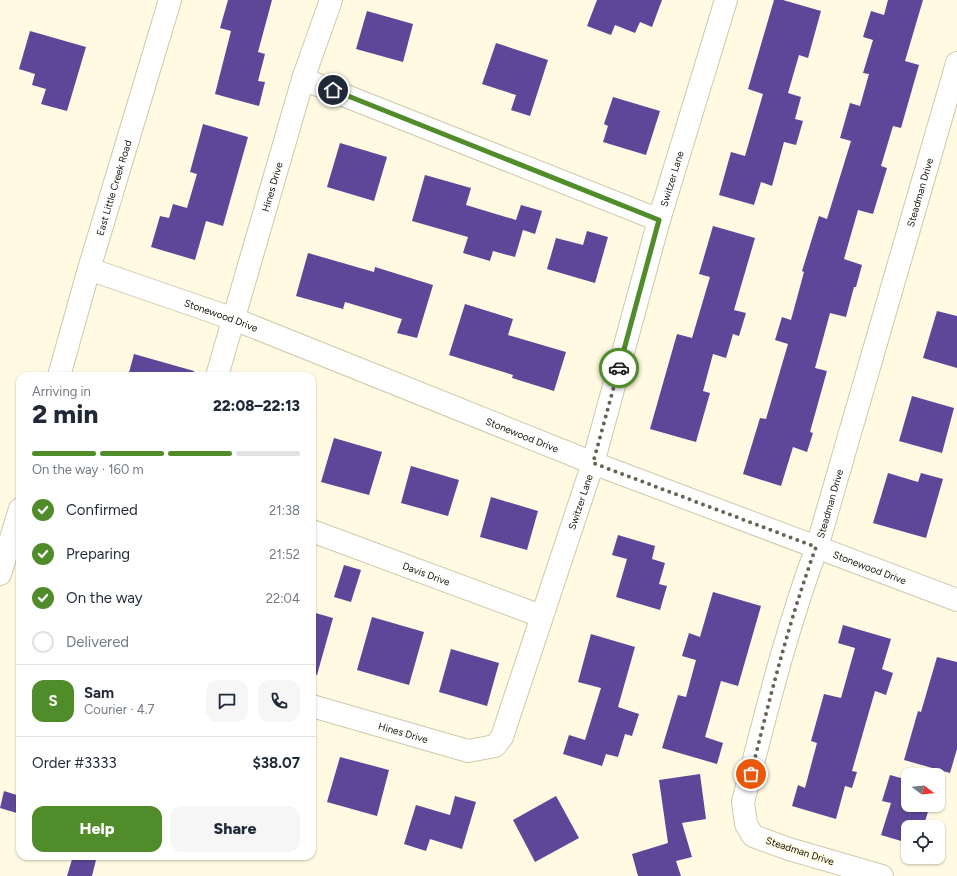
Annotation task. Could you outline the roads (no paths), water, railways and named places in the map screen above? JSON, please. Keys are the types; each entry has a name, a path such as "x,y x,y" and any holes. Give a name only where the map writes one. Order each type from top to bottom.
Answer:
{"street":[{"name":"East Little Creek Road","path":"59,372 88,268 170,0"},
{"name":"Hines Drive","path":"218,372 303,79 331,0"},
{"name":"Switzer Lane","path":"495,746 502,737 593,463 659,220 726,0"},
{"name":"Steadman Drive","path":"882,876 789,849 753,836 746,824 743,802 774,680 802,586 816,547 951,106 957,63"},
{"path":"303,79 659,220"},
{"name":"Stonewood Drive","path":"88,268 234,319 593,463 957,600"},
{"path":"0,574 16,522"},
{"name":"Davis Drive","path":"316,532 541,616"},
{"name":"Hines Drive","path":"316,707 468,751 495,746"}]}
